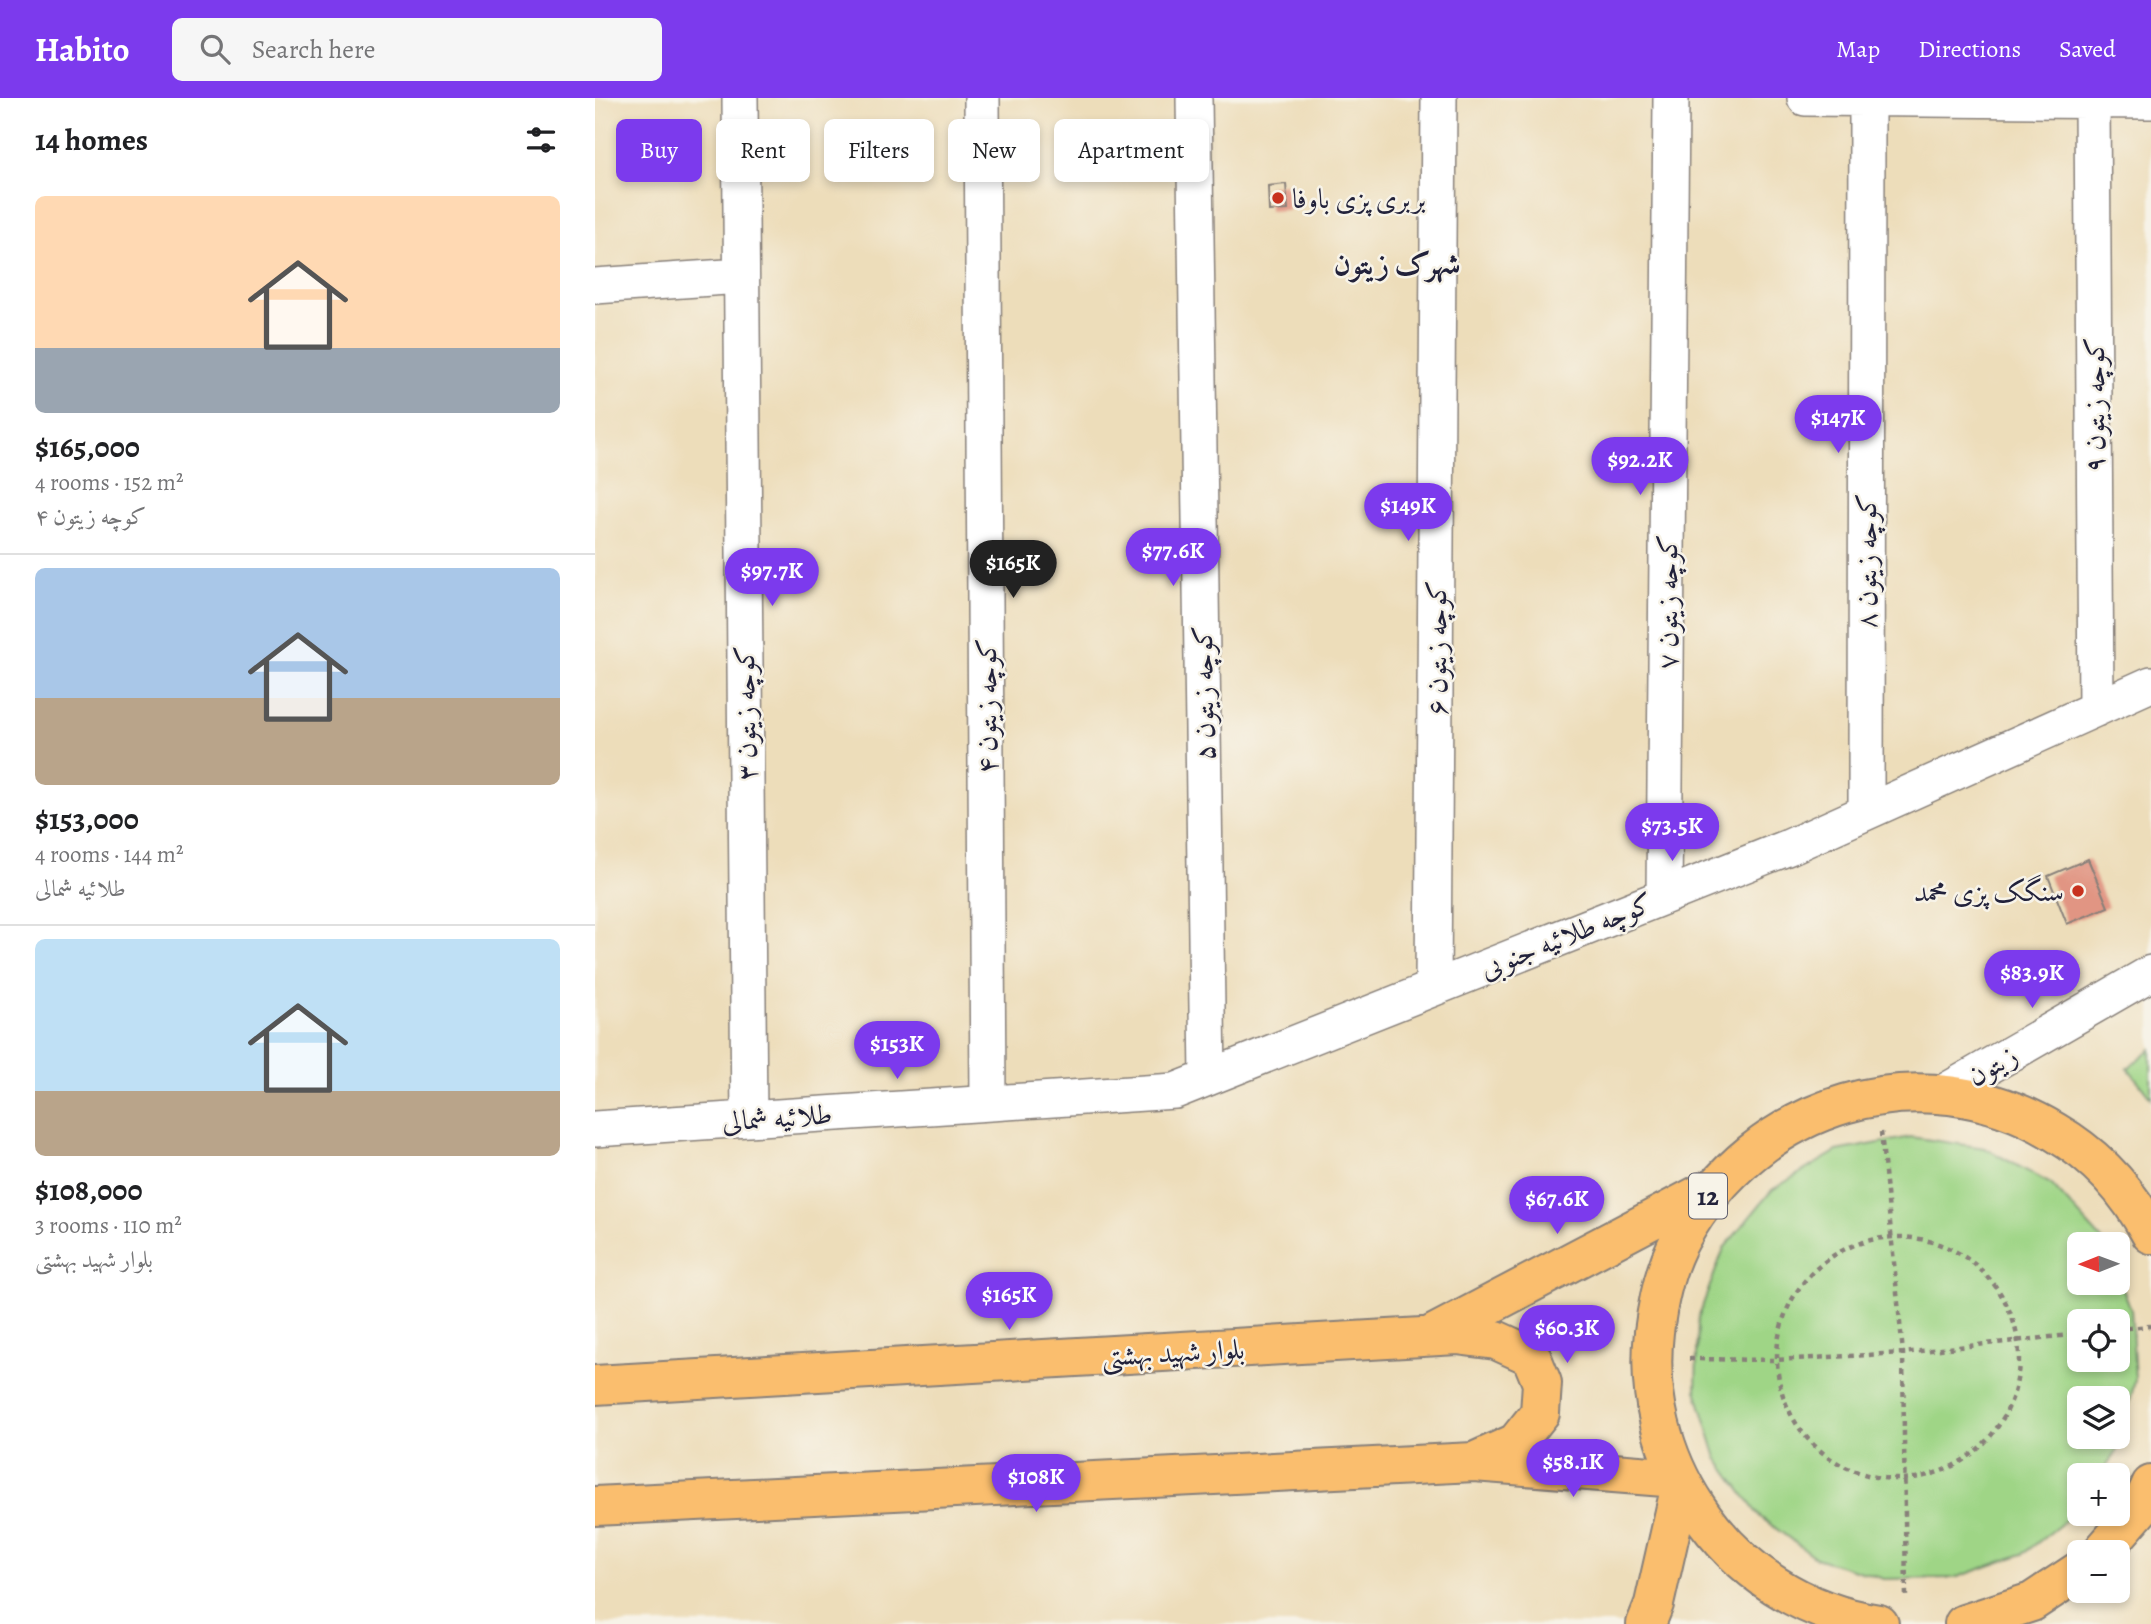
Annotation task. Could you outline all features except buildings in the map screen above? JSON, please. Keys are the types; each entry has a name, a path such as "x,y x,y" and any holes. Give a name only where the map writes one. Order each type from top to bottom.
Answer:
{"main road":[{"name":"12","path":"1892,1617 1851,1620 1799,1601 1752,1571 1712,1531 1679,1481 1657,1420 1651,1359 1658,1298 1679,1239 1714,1187 1760,1144 1816,1112 1878,1096 1941,1094 1989,1102 2033,1119 2074,1143 2110,1175 2147,1220"},
{"name":"بلوار شهید بهشتی","path":"595,1385 1427,1338 1714,1187"},
{"path":"1427,1338 1457,1335 1496,1340 1531,1356 1542,1383 1540,1413 1516,1443 1474,1462"},
{"path":"595,1506 1474,1462 1679,1481 1654,1604 1646,1624"},
{"path":"2112,1540 2141,1507 2151,1485"},
{"path":"1964,1624 2032,1602 2067,1579"}],"street":[{"name":"کوچه زیتون ۳","path":"740,98 749,1119"},
{"name":"کوچه زیتون ۴","path":"982,98 988,1103"},
{"name":"کوچه زیتون ۵","path":"1194,98 1208,1078"},
{"name":"کوچه زیتون ۶","path":"1433,988 1439,98"},
{"name":"کوچه زیتون ۷","path":"1664,896 1671,98"},
{"path":"1805,98 2151,102"},
{"name":"کوچه زیتون ۸","path":"1866,812 1867,99"},
{"name":"کوچه زیتون ۹","path":"2092,101 2097,709"},
{"path":"595,286 741,276"},
{"name":"کوچه طلائیه جنوبی","path":"1208,1078 1789,847 2151,684"},
{"name":"زيتون","path":"1941,1094 2151,973"},
{"name":"طلائیه شمالی","path":"595,1129 1175,1091 1208,1078"}],"path":[{"path":"1878,1096 1902,1353 1905,1480 1892,1617"},
{"path":"1891,1236 1927,1239 1961,1252 1989,1275 2008,1306 2019,1340 2018,1381 2004,1419 1979,1450 1944,1471 1905,1480 1866,1476 1831,1459 1802,1433 1783,1399 1776,1360 1781,1323 1797,1289 1822,1262 1855,1243 1891,1236"},
{"path":"2130,1328 2151,1326"},
{"path":"1651,1359 1776,1360 1902,1353 2067,1335"}],"green space":[{"path":"2151,1049 2151,1098 2128,1068"},
{"path":"1911,1137 1985,1148 2051,1184 2095,1232 2067,1232 2067,1295 2125,1295 2131,1309 2135,1381 2130,1400 2130,1386 2067,1386 2067,1449 2117,1449 2109,1463 2067,1463 2067,1519 2023,1554 1955,1578 1884,1579 1816,1558 1759,1516 1717,1458 1696,1390 1698,1318 1724,1248 1772,1190 1837,1151"}],"place":[{"name":"بربری پزی باوفا","path":"1278,198"},
{"name":"سنگک پزی محمد","path":"2078,891"}],"district":[{"name":"شهرک زیتون","path":"1397,264"}]}
